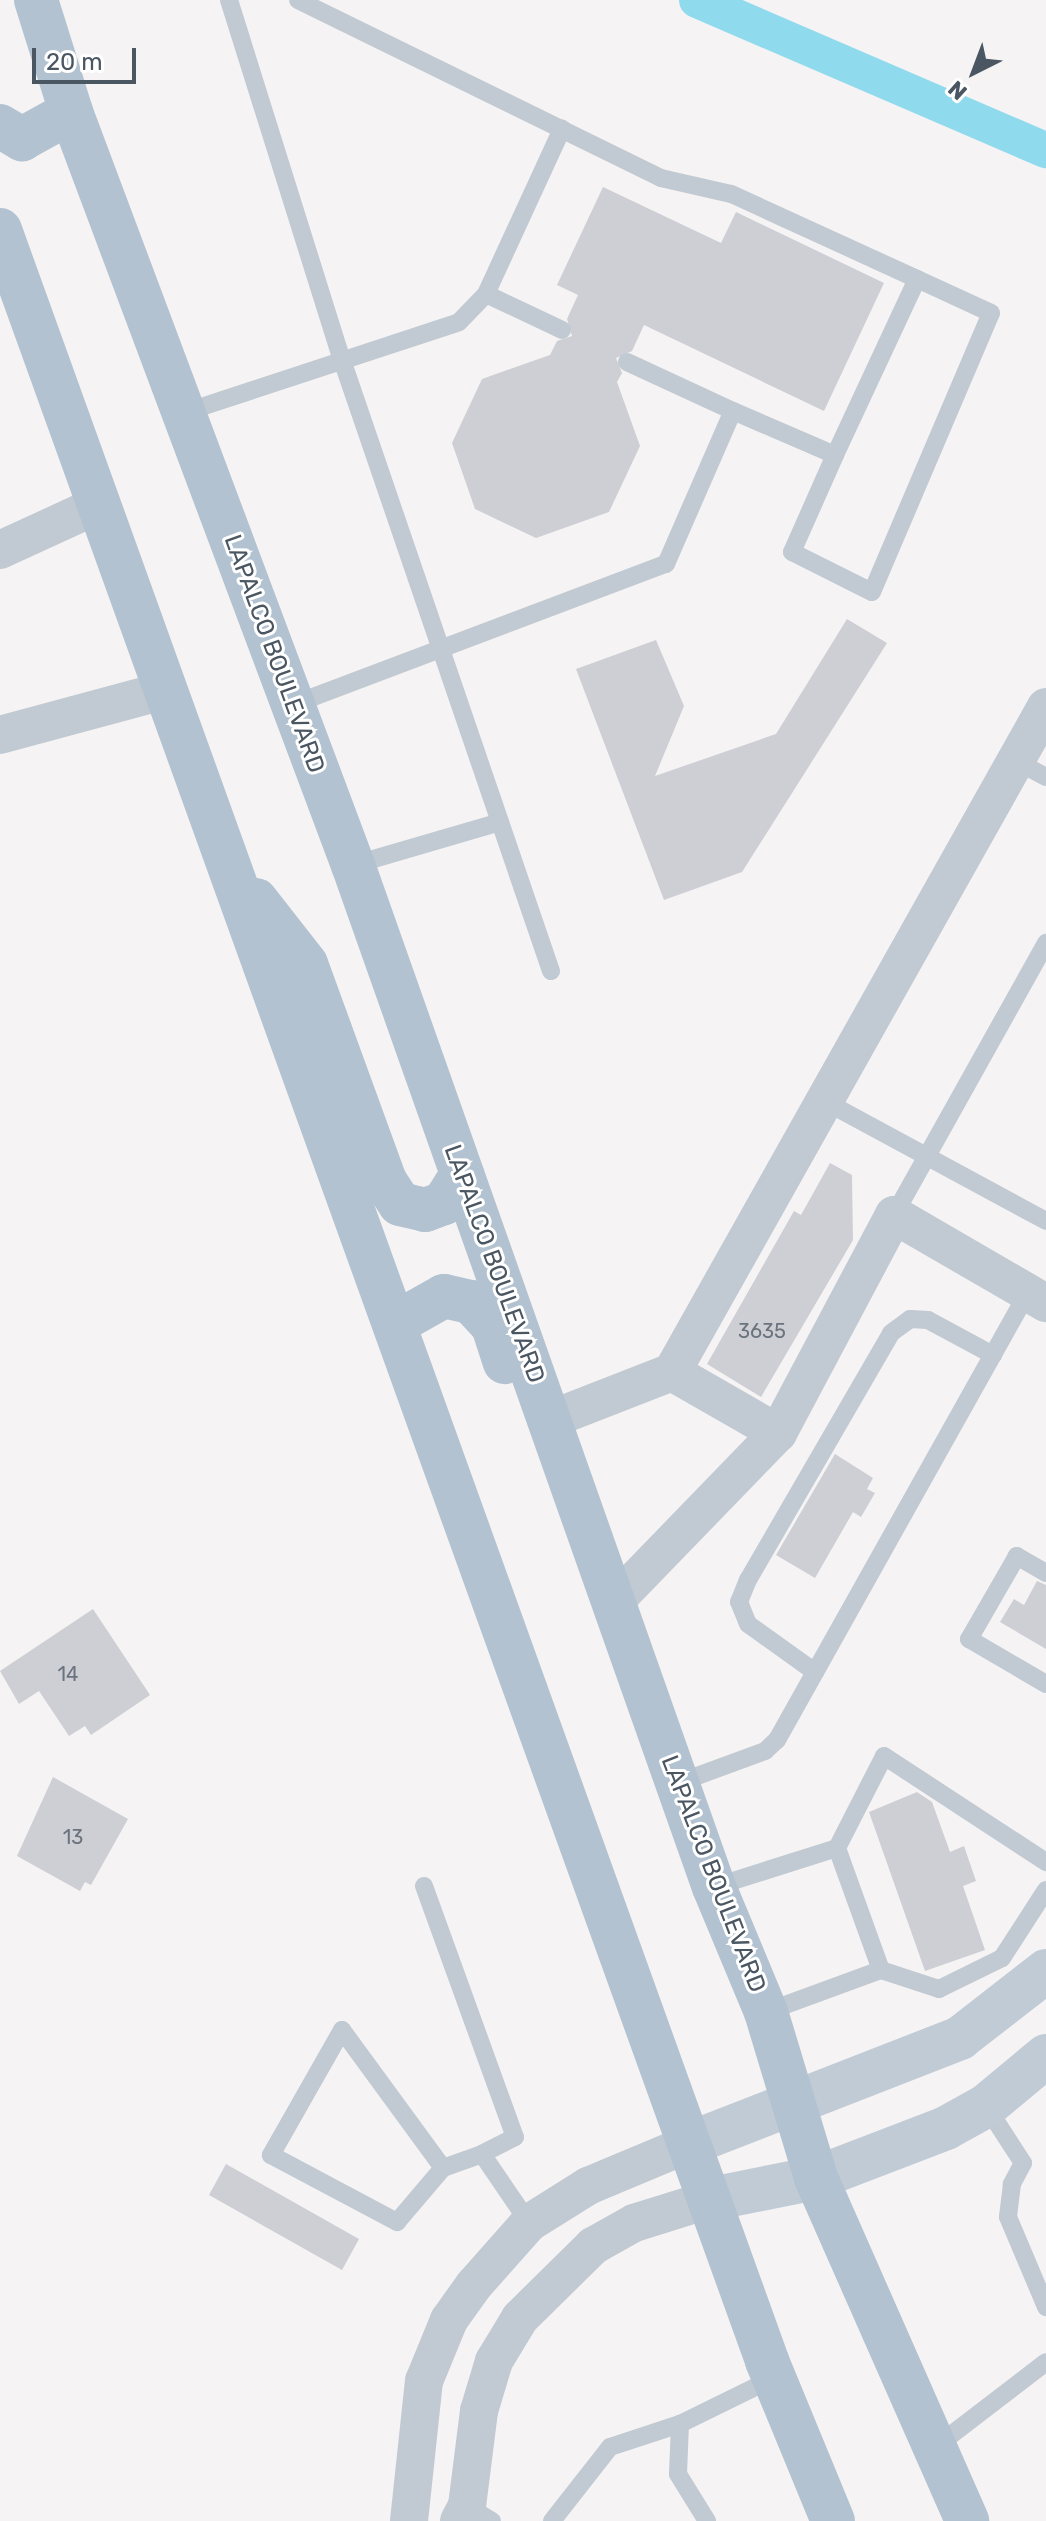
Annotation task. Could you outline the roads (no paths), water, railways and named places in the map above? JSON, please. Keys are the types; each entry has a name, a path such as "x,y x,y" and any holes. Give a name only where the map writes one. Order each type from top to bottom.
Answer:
{"main road":[{"name":"LAPALCO BOULEVARD","path":"36,0 71,112 186,412 353,865 714,1887 766,2012 792,2107 816,2178 932,2449 967,2521"},
{"path":"0,126 22,139 71,112"},
{"path":"0,230 774,2378 833,2521"},
{"path":"232,869 306,964 385,1181 400,1204 425,1210 444,1203 462,1174"},
{"path":"396,1323 444,1296 471,1302 493,1326 585,1601 657,1724"}],"street":[{"path":"0,550 98,505"},
{"path":"0,735 167,690"},
{"path":"549,1420 672,1372 828,1103 1031,769 1046,707"},
{"path":"614,1602 778,1433 894,1215 1037,1297"},
{"path":"672,1372 778,1433"},
{"path":"409,2521 424,2381 449,2320 529,2223 588,2186 960,2038 1046,1971"},
{"path":"473,2516 479,2411 494,2361 520,2318 593,2246 634,2223 711,2199 816,2178 986,2106 1046,2056"}],"lane":[{"path":"229,0 341,357 551,971"},
{"path":"298,0 661,178 731,194 917,279 991,313 872,592 792,552 917,279"},
{"path":"186,412 341,357 459,322 486,294 562,129"},
{"path":"486,294 562,330"},
{"path":"627,362 835,455"},
{"path":"292,705 440,645 666,564 733,411"},
{"path":"353,865 500,822"},
{"path":"894,1215 1046,943"},
{"path":"828,1103 1046,1221"},
{"path":"678,1783 765,1751 815,1672 993,1355 1037,1297"},
{"path":"815,1672 748,1624 739,1602 742,1590 891,1333 910,1319 928,1320 993,1355"},
{"path":"1046,1573 1017,1556 969,1639 1046,1684"},
{"path":"714,1887 837,1848 884,1756 1046,1862"},
{"path":"837,1848 881,1970"},
{"path":"424,1886 515,2137 482,2154 443,2168 397,2222 271,2155 342,2030 443,2168"},
{"path":"766,2012 881,1970 939,1989 1002,1958 1046,1890"},
{"path":"986,2106 1023,2163 1012,2184 1008,2217 1046,2307"},
{"path":"482,2154 529,2223"},
{"path":"932,2449 1046,2362"},
{"path":"552,2521 610,2447 680,2424 774,2378"},
{"path":"680,2424 678,2474 707,2521"}],"waterway":[{"path":"697,0 1046,150"}]}
